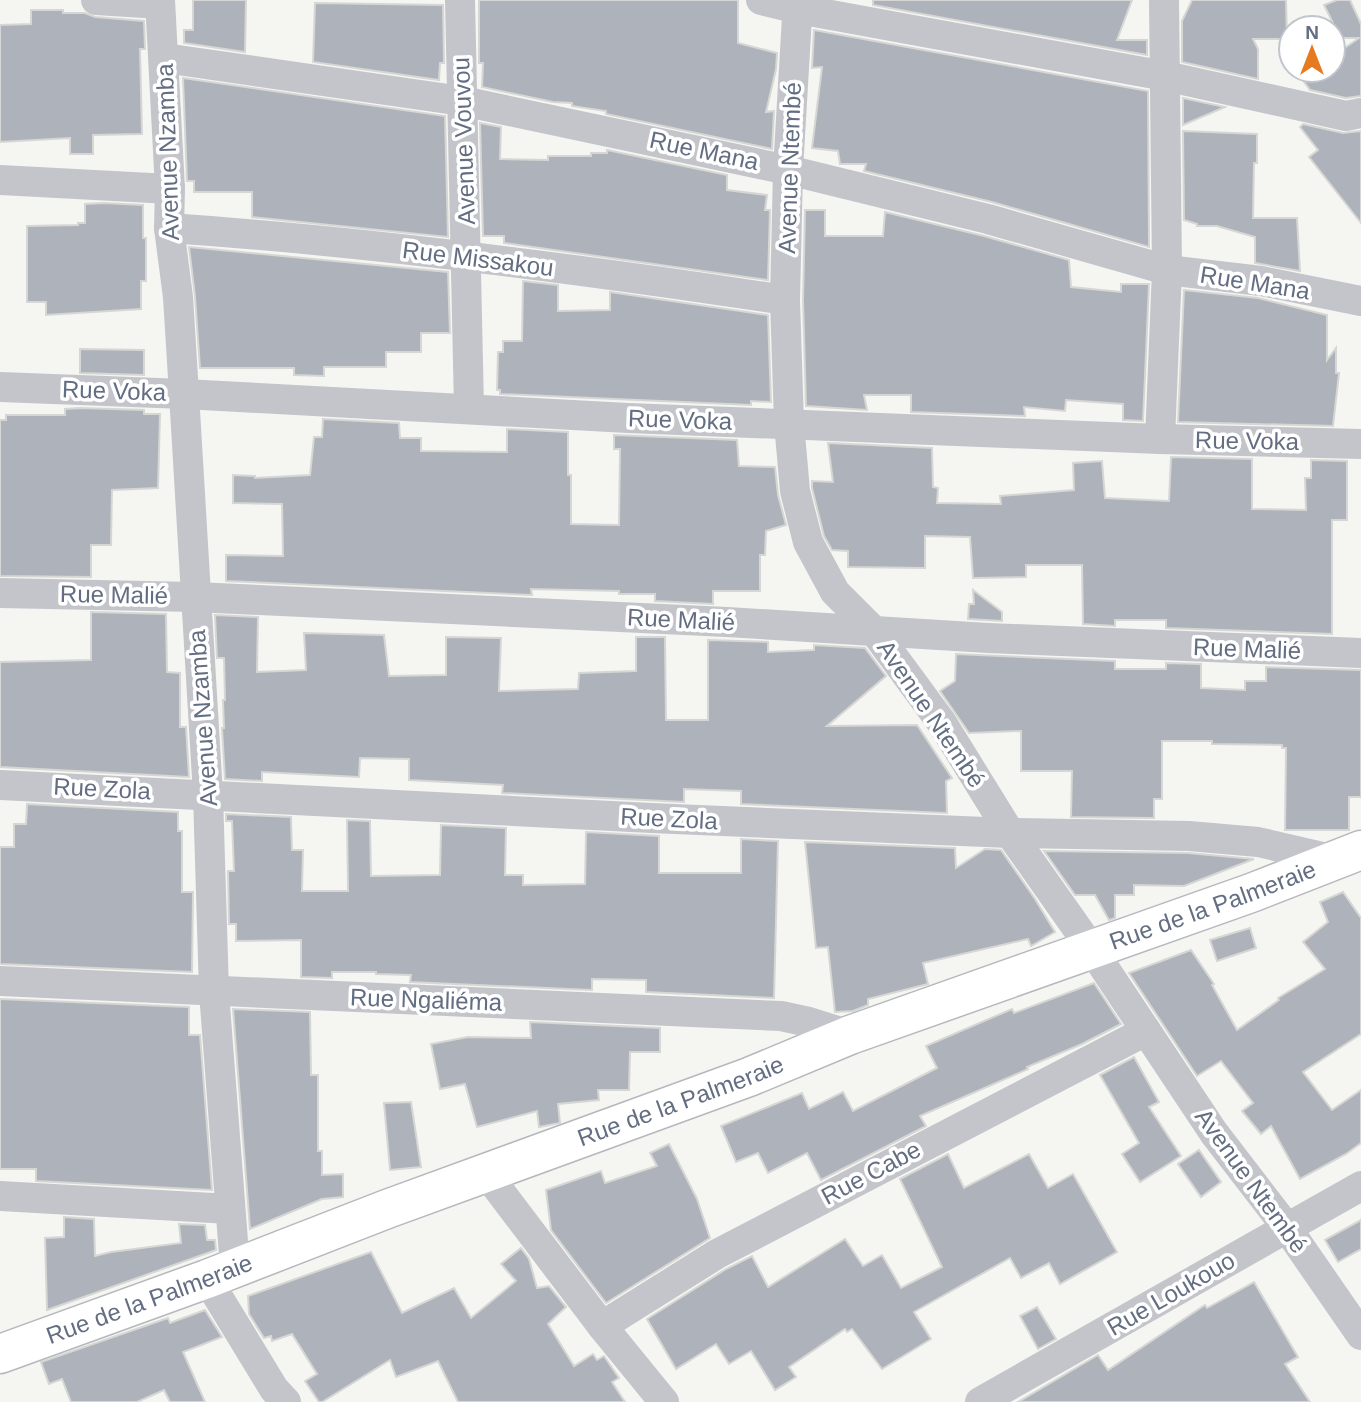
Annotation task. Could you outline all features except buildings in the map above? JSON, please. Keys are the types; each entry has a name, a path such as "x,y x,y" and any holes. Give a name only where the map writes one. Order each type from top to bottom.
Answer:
{"main road":[{"name":"Rue de la Palmeraie","path":"0,1354 749,1077 850,1035 1251,893 1348,855"}],"street":[{"path":"96,0 160,2"},
{"name":"Avenue Vouvou","path":"460,0 469,408"},
{"path":"761,0 798,4 1165,76 1346,117 1361,113"},
{"path":"1160,439 1167,270 1164,0"},
{"name":"Avenue Nzamba","path":"160,2 170,189 169,228 178,297 208,794 215,992 230,1209 221,1273 271,1398"},
{"name":"Avenue Ntembé","path":"798,4 788,170 785,300 789,423 795,491 808,542 835,592 875,632 942,723 1010,833 1091,948 1214,1133 1287,1228 1361,1335"},
{"name":"Rue Mana","path":"164,58 462,101 788,170 988,219 1167,270 1261,281 1361,301"},
{"path":"0,180 170,189"},
{"name":"Rue Missakou","path":"169,228 297,237 679,284 785,300"},
{"name":"Rue Voka","path":"0,387 469,408 628,418 1160,439 1361,444"},
{"name":"Rue Malié","path":"0,593 195,597 727,622 875,632 1361,653"},
{"name":"Rue Zola","path":"0,785 651,818 1010,833 1189,835 1348,855"},
{"name":"Rue Ngaliéma","path":"0,981 781,1016 850,1035"},
{"name":"Rue Cabe","path":"602,1326 717,1254 1146,1031"},
{"path":"486,1173 602,1326 664,1402"},
{"name":"Rue Loukouo","path":"981,1402 1361,1186"},
{"path":"0,1196 230,1209"}]}
